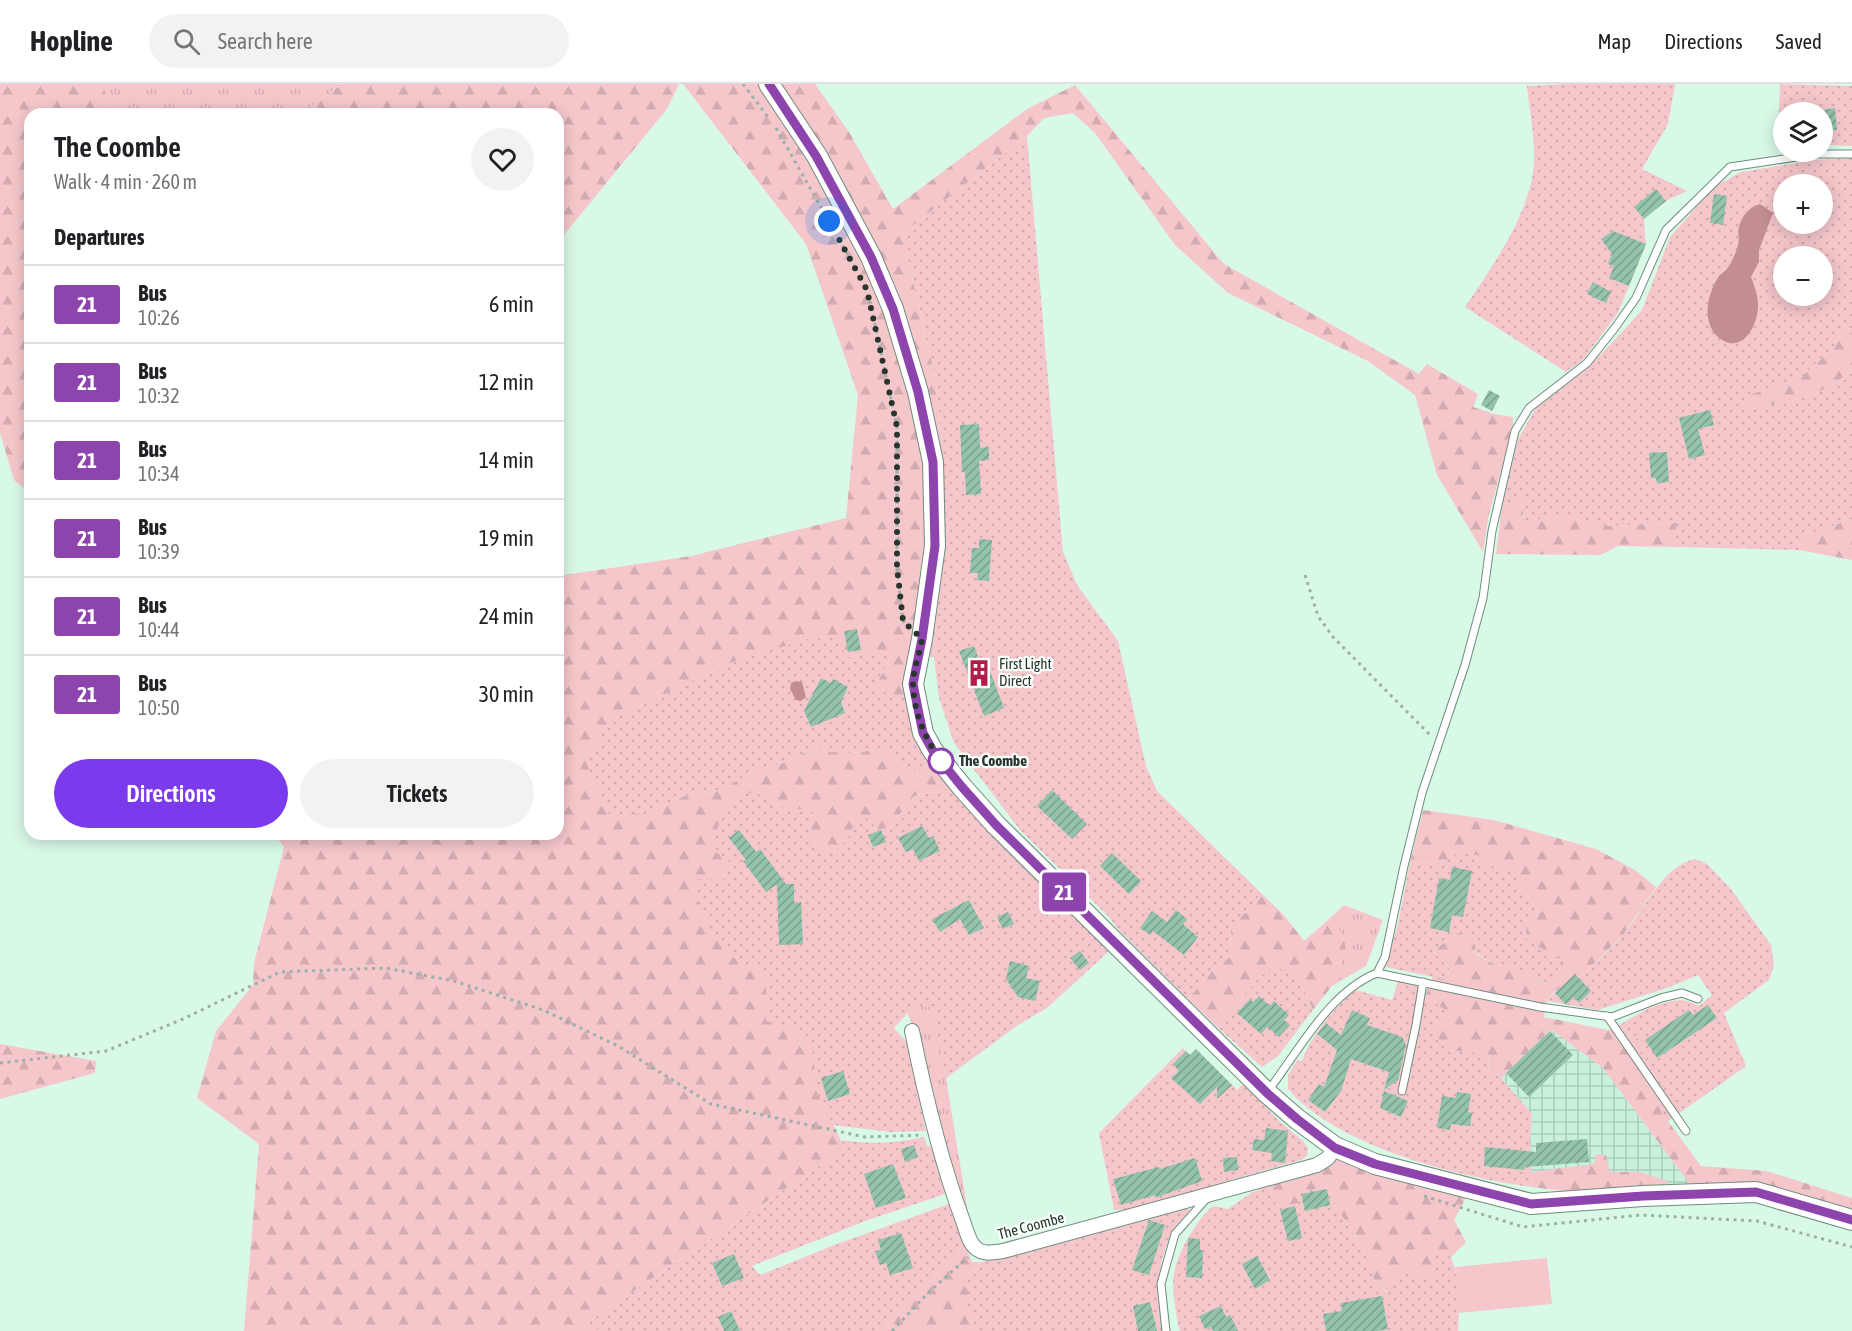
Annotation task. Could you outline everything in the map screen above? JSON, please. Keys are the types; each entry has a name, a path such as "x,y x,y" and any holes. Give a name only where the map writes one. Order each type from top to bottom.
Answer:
{"main road":[{"path":"770,84 816,156 871,257 893,309 918,392 933,462 935,537 922,639 913,684 923,733 933,751 996,825 1267,1093 1335,1148 1375,1164 1531,1204 1643,1196 1756,1192 1852,1220"}],"street":[{"path":"912,1031 926,1100 954,1197 972,1244 977,1250"},
{"name":"The Coombe","path":"977,1250 997,1252 1317,1165 1328,1158 1335,1148"}],"lane":[{"path":"1377,973 1385,957 1412,831 1484,598 1492,531 1515,431 1529,408 1587,363 1636,298 1666,230 1730,167 1817,154 1852,154"},
{"path":"1267,1093 1296,1050 1341,997 1363,979 1377,973 1540,1007 1612,1017 1660,998 1682,993 1698,999"},
{"path":"1402,1090 1423,982"},
{"path":"1607,1016 1686,1131"},
{"path":"1166,1331 1161,1284 1175,1234 1211,1193"}],"path":[{"path":"743,84 773,123 862,280"},
{"path":"870,301 897,427 897,567 903,621 922,639"},
{"path":"1305,575 1318,616 1333,637 1438,742"},
{"path":"0,1063 106,1051 183,1019 280,972 386,968 454,981 543,1010 618,1046 711,1104 865,1137 936,1134"},
{"path":"892,1331 929,1292 977,1250"}],"shaded area":[{"path":"1760,204 1773,213 1759,250 1759,262 1751,277 1756,290 1758,312 1747,336 1734,343 1726,342 1717,336 1709,323 1709,298 1719,276 1728,268 1735,255 1739,243 1738,229 1742,219 1746,212"},
{"path":"802,682 806,697 801,701 796,700 790,689 791,683"},
{"path":"1550,1031 1603,1068 1692,1187 1532,1187 1530,1143 1532,1114 1501,1078"}],"green space":[{"path":"0,84 103,84 109,108 24,108 24,488 14,480 0,433"},
{"path":"103,84 342,84 309,108 109,108"},
{"path":"342,84 679,84 667,109 564,235 564,108 309,108"},
{"path":"683,84 815,84 849,132 893,209 1027,109 1075,85 1224,264 1419,374 1427,364 1478,394 1473,407 1513,417 1513,428 1489,514 1483,552 1437,475 1415,395 1368,361 1228,293 1175,245 1095,133 1073,113 1044,118 1027,136 902,234 937,384 943,482 934,657 912,655 907,698 893,698 874,685 883,673 892,653 874,651 847,657 735,661 608,721 645,814 689,794 715,792 755,771 787,762 817,745 853,753 888,748 907,774 933,763 949,785 944,791 915,795 889,828 850,835 834,853 815,847 809,829 814,809 786,809 757,793 723,880 695,880 728,955 766,973 768,986 822,1019 815,1087 845,1149 588,1322 600,1331 244,1331 259,1144 197,1098 216,1031 253,985 254,963 284,847 279,840 564,840 564,575 691,556 846,518 858,395 806,244"},
{"path":"1675,84 1668,124 1642,169 1687,191 1666,201 1644,219 1646,244 1618,313 1583,360 1566,372 1465,307 1499,256 1527,197 1532,178 1534,150 1527,86"},
{"path":"1780,84 1852,86 1852,146 1833,145 1833,102 1779,102"},
{"path":"1027,136 1063,552 1077,585 1118,641 1146,766 1157,791 1263,895 1231,924 1230,957 1216,966 1188,999 1020,830 954,743 939,698 934,657 943,482 937,384 902,234"},
{"path":"1852,158 1852,328 1843,330 1833,348 1796,381 1747,395 1743,404 1751,409 1805,397 1830,386 1852,369 1852,519 1805,535 1799,550 1676,547 1676,523 1605,526 1570,516 1524,521 1522,498 1502,505 1518,439 1537,406 1583,372 1642,310 1670,237 1714,187 1741,172 1804,162 1833,162 1833,159"},
{"path":"1852,328 1852,369 1842,378 1818,392 1791,401 1751,409 1743,404 1747,395 1796,381 1833,348 1843,330"},
{"path":"1522,498 1524,521 1570,516 1605,526 1676,523 1676,547 1618,546 1601,555 1496,554 1502,505"},
{"path":"1852,519 1852,560 1799,550 1805,535"},
{"path":"833,638 848,657 874,651 892,653 875,685 893,698 907,698 933,763 907,774 888,748 853,753 829,752 817,745 787,762 755,771 715,792 689,794 645,814 609,814 587,765 608,721 735,661 808,639"},
{"path":"949,785 1102,939 1108,952 1047,1008 1018,1025 946,1078 932,1007 914,1006 894,1028 908,1044 926,1131 890,1132 833,1125 815,1087 814,1055 801,1032 766,1021 766,974 728,955 711,931 698,903 695,879 723,880 729,860 710,849 721,819 739,793 757,793 786,809 814,809 809,829 815,847 834,853 850,835 855,822 867,818 877,829 889,828 915,795 944,791"},
{"path":"1423,810 1494,820 1596,849 1635,870 1656,887 1623,935 1583,975 1554,992 1547,1001 1544,1017 1608,1030 1618,1026 1642,1041 1640,1064 1746,1066 1668,1121 1701,1166 1767,1171 1852,1198 1852,1214 1692,1187 1603,1068 1553,1031 1550,1031 1501,1078 1488,1071 1489,1054 1447,1050 1432,1031 1425,997 1433,976 1448,980 1449,968 1433,951 1457,933 1474,937 1476,954 1495,965 1515,967 1549,985 1527,940 1525,924 1538,911 1519,884 1504,871 1490,868 1458,854 1441,863 1410,862"},
{"path":"1457,854 1478,855 1490,868 1520,873 1519,884 1538,911 1525,924 1527,940 1562,960 1550,985 1515,967 1495,965 1476,953 1474,937 1457,933 1433,951 1449,968 1448,980 1385,967 1398,924 1410,862 1441,863"},
{"path":"1695,859 1707,864 1731,889 1771,945 1774,965 1769,980 1724,1013 1746,1066 1667,1121 1639,1064 1642,1041 1618,1026 1648,1009 1672,1001 1682,1000 1699,1006 1712,995 1698,975 1670,987 1598,1010 1547,1001 1576,970 1583,975 1614,945 1663,880 1683,863"},
{"path":"1263,895 1284,915 1304,941 1328,920 1335,926 1345,944 1344,956 1338,972 1342,980 1332,986 1313,1010 1295,972 1257,980 1216,1026 1188,999 1216,966 1230,957 1231,924"},
{"path":"1344,905 1383,920 1366,966 1342,980 1338,972 1344,956 1345,944 1340,932 1328,920"},
{"path":"1272,967 1295,972 1313,1010 1278,1056 1262,1067 1216,1026 1257,980"},
{"path":"1398,981 1428,989 1425,997 1449,1012 1432,1031 1447,1050 1489,1054 1488,1071 1501,1078 1532,1114 1530,1143 1532,1187 1435,1167 1368,1143 1337,1127 1310,1109 1288,1089 1288,1075 1297,1060 1302,1061 1311,1041 1340,1005 1356,990 1392,1000"},
{"path":"914,1006 932,1006 968,1213 940,1131 920,1039 907,1013"},
{"path":"0,1044 96,1061 95,1073 0,1099"},
{"path":"1183,1048 1190,1055 1196,1049 1237,1090 1244,1083 1278,1120 1304,1142 1308,1148 1307,1156 1301,1160 1131,1209 1114,1210 1099,1133"},
{"path":"924,1137 927,1146 936,1148 948,1191 752,1266 760,1275 837,1244 949,1204 954,1211 966,1247 909,1300 882,1331 600,1331 588,1322 845,1149 841,1140 882,1143"},
{"path":"1597,1154 1606,1155 1610,1172 1639,1172 1667,1181 1672,1188 1572,1192 1532,1187 1531,1172 1594,1164"},
{"path":"1337,1157 1467,1196 1454,1220 1466,1242 1451,1257 1432,1250 1434,1275 1389,1293 1374,1280 1369,1259 1336,1207 1330,1187 1298,1192 1300,1203 1277,1207 1269,1185 1321,1167"},
{"path":"1269,1185 1277,1207 1299,1203 1298,1192 1330,1187 1336,1207 1369,1259 1374,1280 1388,1293 1410,1267 1422,1279 1433,1275 1432,1250 1451,1257 1459,1294 1458,1331 1180,1331 1174,1294 1174,1273 1181,1252 1192,1231 1213,1206 1228,1209 1251,1193"},
{"path":"1182,1206 1190,1210 1173,1229 1162,1259 1157,1291 1163,1331 975,1331 968,1309 968,1275 981,1262"},
{"path":"966,1247 972,1262 981,1262 968,1275 968,1309 975,1331 882,1331 909,1300"},
{"path":"1547,1258 1552,1304 1459,1313 1455,1267"}],"building":[{"path":"1833,108 1835,108 1837,130 1833,130"},
{"path":"1656,189 1666,201 1644,219 1634,207"},
{"path":"1714,194 1727,196 1723,225 1710,223"},
{"path":"1613,231 1646,244 1629,286 1609,278 1614,266 1608,264 1612,254 1601,239"},
{"path":"1593,282 1611,292 1606,303 1587,294"},
{"path":"1489,390 1500,396 1492,411 1481,405"},
{"path":"1710,410 1714,425 1698,429 1705,455 1689,459 1679,418"},
{"path":"979,424 980,448 989,447 989,460 979,461 981,494 966,495 965,472 962,472 960,425"},
{"path":"1667,452 1669,482 1657,483 1656,478 1651,478 1649,453"},
{"path":"979,539 992,540 989,581 977,580 978,573 970,573 972,548 979,548"},
{"path":"857,629 861,650 848,652 844,631"},
{"name":"First Light Direct","path":"974,646 981,665 987,663 1004,708 984,716 959,651"},
{"path":"821,678 831,683 833,679 848,687 841,702 845,713 811,727 804,711"},
{"path":"1052,790 1087,824 1072,839 1037,806"},
{"path":"922,826 929,838 933,836 940,851 919,861 913,849 906,852 898,838"},
{"path":"739,830 756,852 760,849 786,884 794,884 794,903 801,902 803,944 779,945 777,884 766,892 743,861 746,860 729,838"},
{"path":"881,830 886,842 873,847 868,835"},
{"path":"1112,853 1141,881 1129,894 1100,866"},
{"path":"1452,867 1472,871 1463,917 1452,915 1449,932 1430,928 1439,878 1450,880"},
{"path":"969,900 984,928 969,935 960,919 940,932 932,919"},
{"path":"1176,910 1187,919 1183,924 1198,937 1184,955 1153,931 1150,935 1140,928 1152,911 1167,922"},
{"path":"1008,912 1014,924 1003,929 997,917"},
{"path":"1080,951 1089,963 1080,970 1070,958"},
{"path":"1010,961 1029,966 1026,978 1040,981 1035,1001 1018,997 1006,979"},
{"path":"1575,974 1591,991 1579,1003 1574,997 1566,1005 1555,993"},
{"path":"1259,996 1270,1006 1274,1001 1289,1015 1284,1020 1290,1025 1279,1037 1267,1027 1261,1034 1237,1013 1250,999 1253,1002"},
{"path":"1708,1005 1717,1018 1657,1058 1645,1040 1689,1010 1693,1015"},
{"path":"1352,1010 1370,1018 1367,1025 1402,1037 1406,1045 1398,1080 1384,1090 1389,1072 1351,1059 1341,1091 1325,1112 1308,1100 1319,1084 1324,1087 1337,1050 1317,1034 1326,1023 1341,1035"},
{"path":"1550,1031 1573,1055 1529,1097 1506,1073"},
{"path":"1196,1049 1232,1085 1217,1099 1217,1087 1200,1104 1171,1078 1179,1071 1173,1064 1186,1051 1190,1055"},
{"path":"843,1071 850,1094 828,1101 821,1078"},
{"path":"1384,1091 1408,1101 1401,1117 1380,1108"},
{"path":"1457,1092 1471,1094 1468,1112 1472,1113 1470,1126 1451,1124 1450,1130 1437,1128 1442,1096 1456,1098"},
{"path":"1266,1128 1288,1131 1285,1163 1271,1161 1272,1153 1252,1150 1254,1139 1264,1140"},
{"path":"1587,1139 1589,1162 1525,1167 1524,1170 1484,1166 1485,1147 1536,1152 1536,1143"},
{"path":"914,1145 918,1157 905,1162 901,1149"},
{"path":"1237,1157 1238,1170 1224,1172 1223,1158"},
{"path":"1195,1158 1202,1181 1155,1198 1156,1195 1121,1205 1113,1179 1159,1167 1160,1169"},
{"path":"893,1164 906,1198 876,1208 864,1174"},
{"path":"1327,1189 1330,1205 1305,1211 1301,1194"},
{"path":"1295,1206 1302,1238 1288,1241 1280,1210"},
{"path":"1149,1220 1165,1225 1149,1275 1132,1270"},
{"path":"901,1233 913,1268 890,1275 886,1263 880,1265 875,1251 881,1250 878,1240"},
{"path":"1188,1238 1200,1239 1200,1250 1203,1250 1202,1278 1186,1277"},
{"path":"734,1254 744,1278 722,1286 712,1263"},
{"path":"1257,1256 1270,1280 1255,1289 1242,1264"},
{"path":"1382,1296 1388,1329 1326,1331 1323,1314 1342,1311 1341,1303"},
{"path":"1150,1302 1157,1331 1138,1331 1133,1306"},
{"path":"1221,1306 1226,1317 1230,1315 1238,1331 1213,1331 1211,1327 1205,1329 1199,1316"},
{"path":"731,1311 740,1331 724,1331 718,1317"}],"bus line":[{"name":"21","path":"769,84 816,156 871,257 893,309 918,392 933,462 935,546 922,639 913,684 923,733 933,751 996,825 1267,1093 1335,1148 1375,1164 1424,1178 1531,1204 1643,1196 1756,1192 1852,1220"}],"place":[{"name":"First Light Direct","path":"979,673"},
{"name":"The Coombe","path":"941,761"}],"route":[{"path":"829,221 867,290 897,427 897,567 903,621 922,639 913,684 923,733 947,769 941,761"}]}
